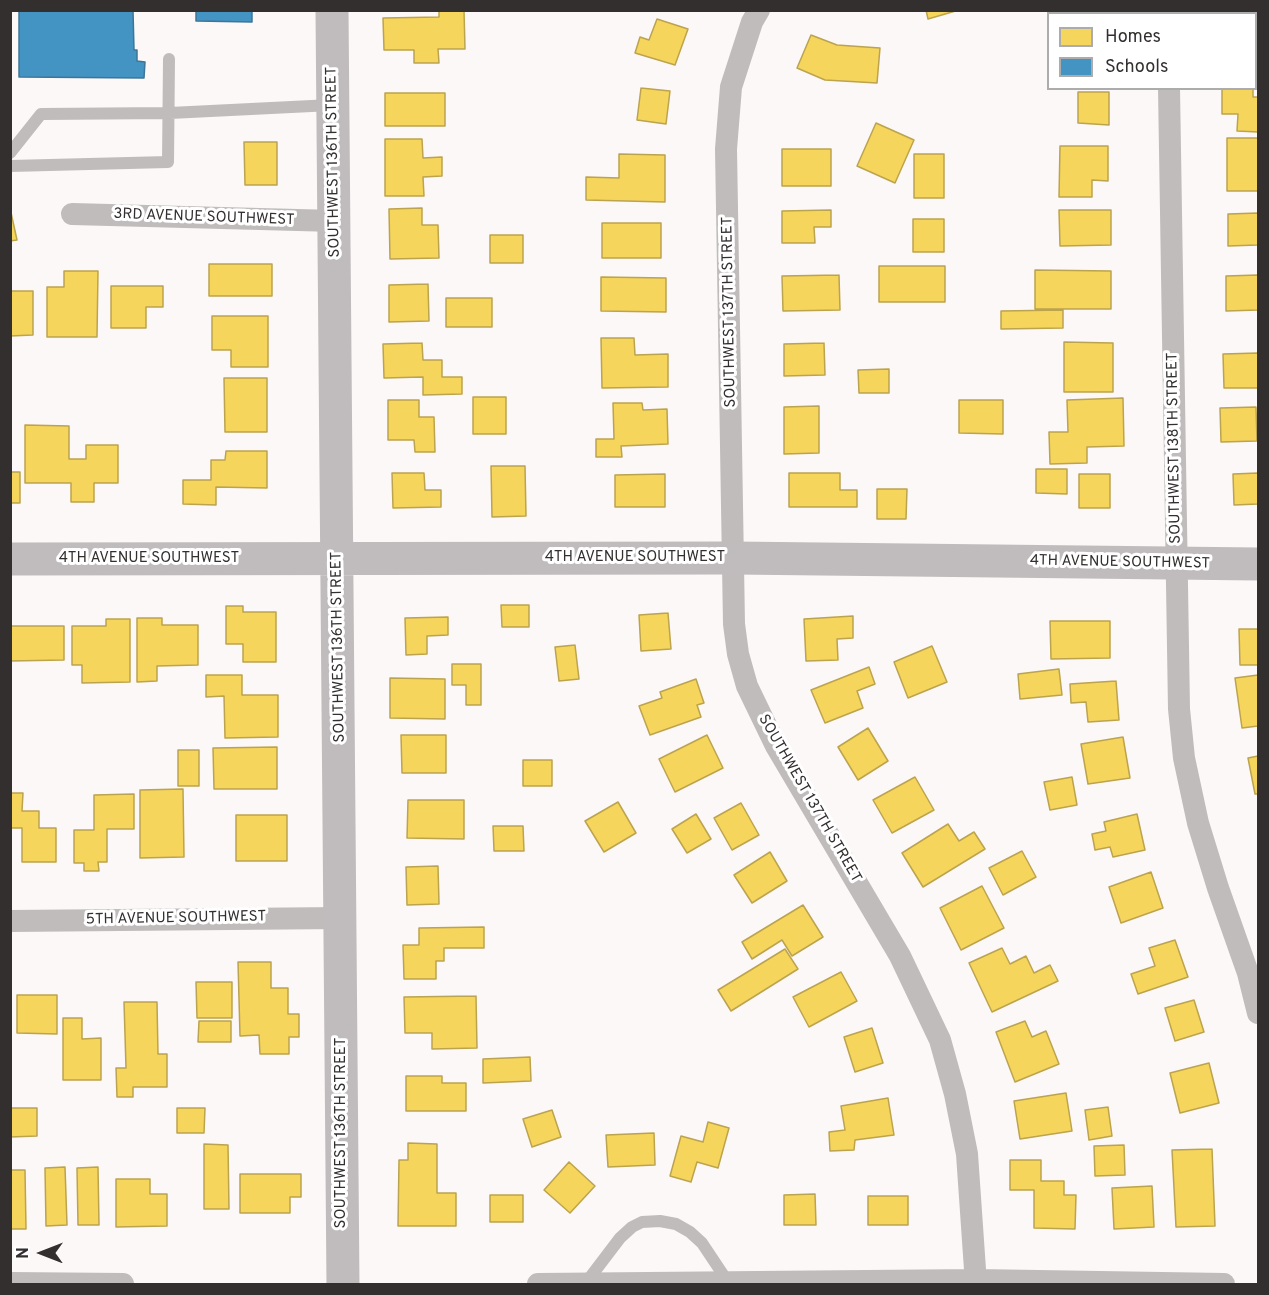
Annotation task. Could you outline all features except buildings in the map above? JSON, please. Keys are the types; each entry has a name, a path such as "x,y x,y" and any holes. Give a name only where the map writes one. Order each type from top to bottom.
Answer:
{"street":[{"name":"SOUTHWEST 136TH STREET","path":"332,10 343,1284"},
{"name":"SOUTHWEST 137TH STREET","path":"759,10 752,22 731,87 726,149 734,624 738,654 747,686 776,746 900,956 939,1040 955,1094 967,1154 976,1282"},
{"name":"SOUTHWEST 138TH STREET","path":"1169,90 1179,709 1185,758 1198,823 1248,973 1258,1012"},
{"name":"3RD AVENUE SOUTHWEST","path":"72,214 335,221"},
{"name":"4TH AVENUE SOUTHWEST","path":"10,559 734,558 1258,564"},
{"name":"5TH AVENUE SOUTHWEST","path":"10,921 341,918"},
{"path":"538,1284 976,1282 1224,1284"},
{"path":"10,1284 123,1284"}],"lane":[{"path":"10,166 168,162 169,59"},
{"path":"10,153 41,114 170,112 333,104"},
{"path":"585,1284 620,1238 632,1227 642,1222 660,1221 676,1224 690,1232 702,1243 728,1282"}]}
